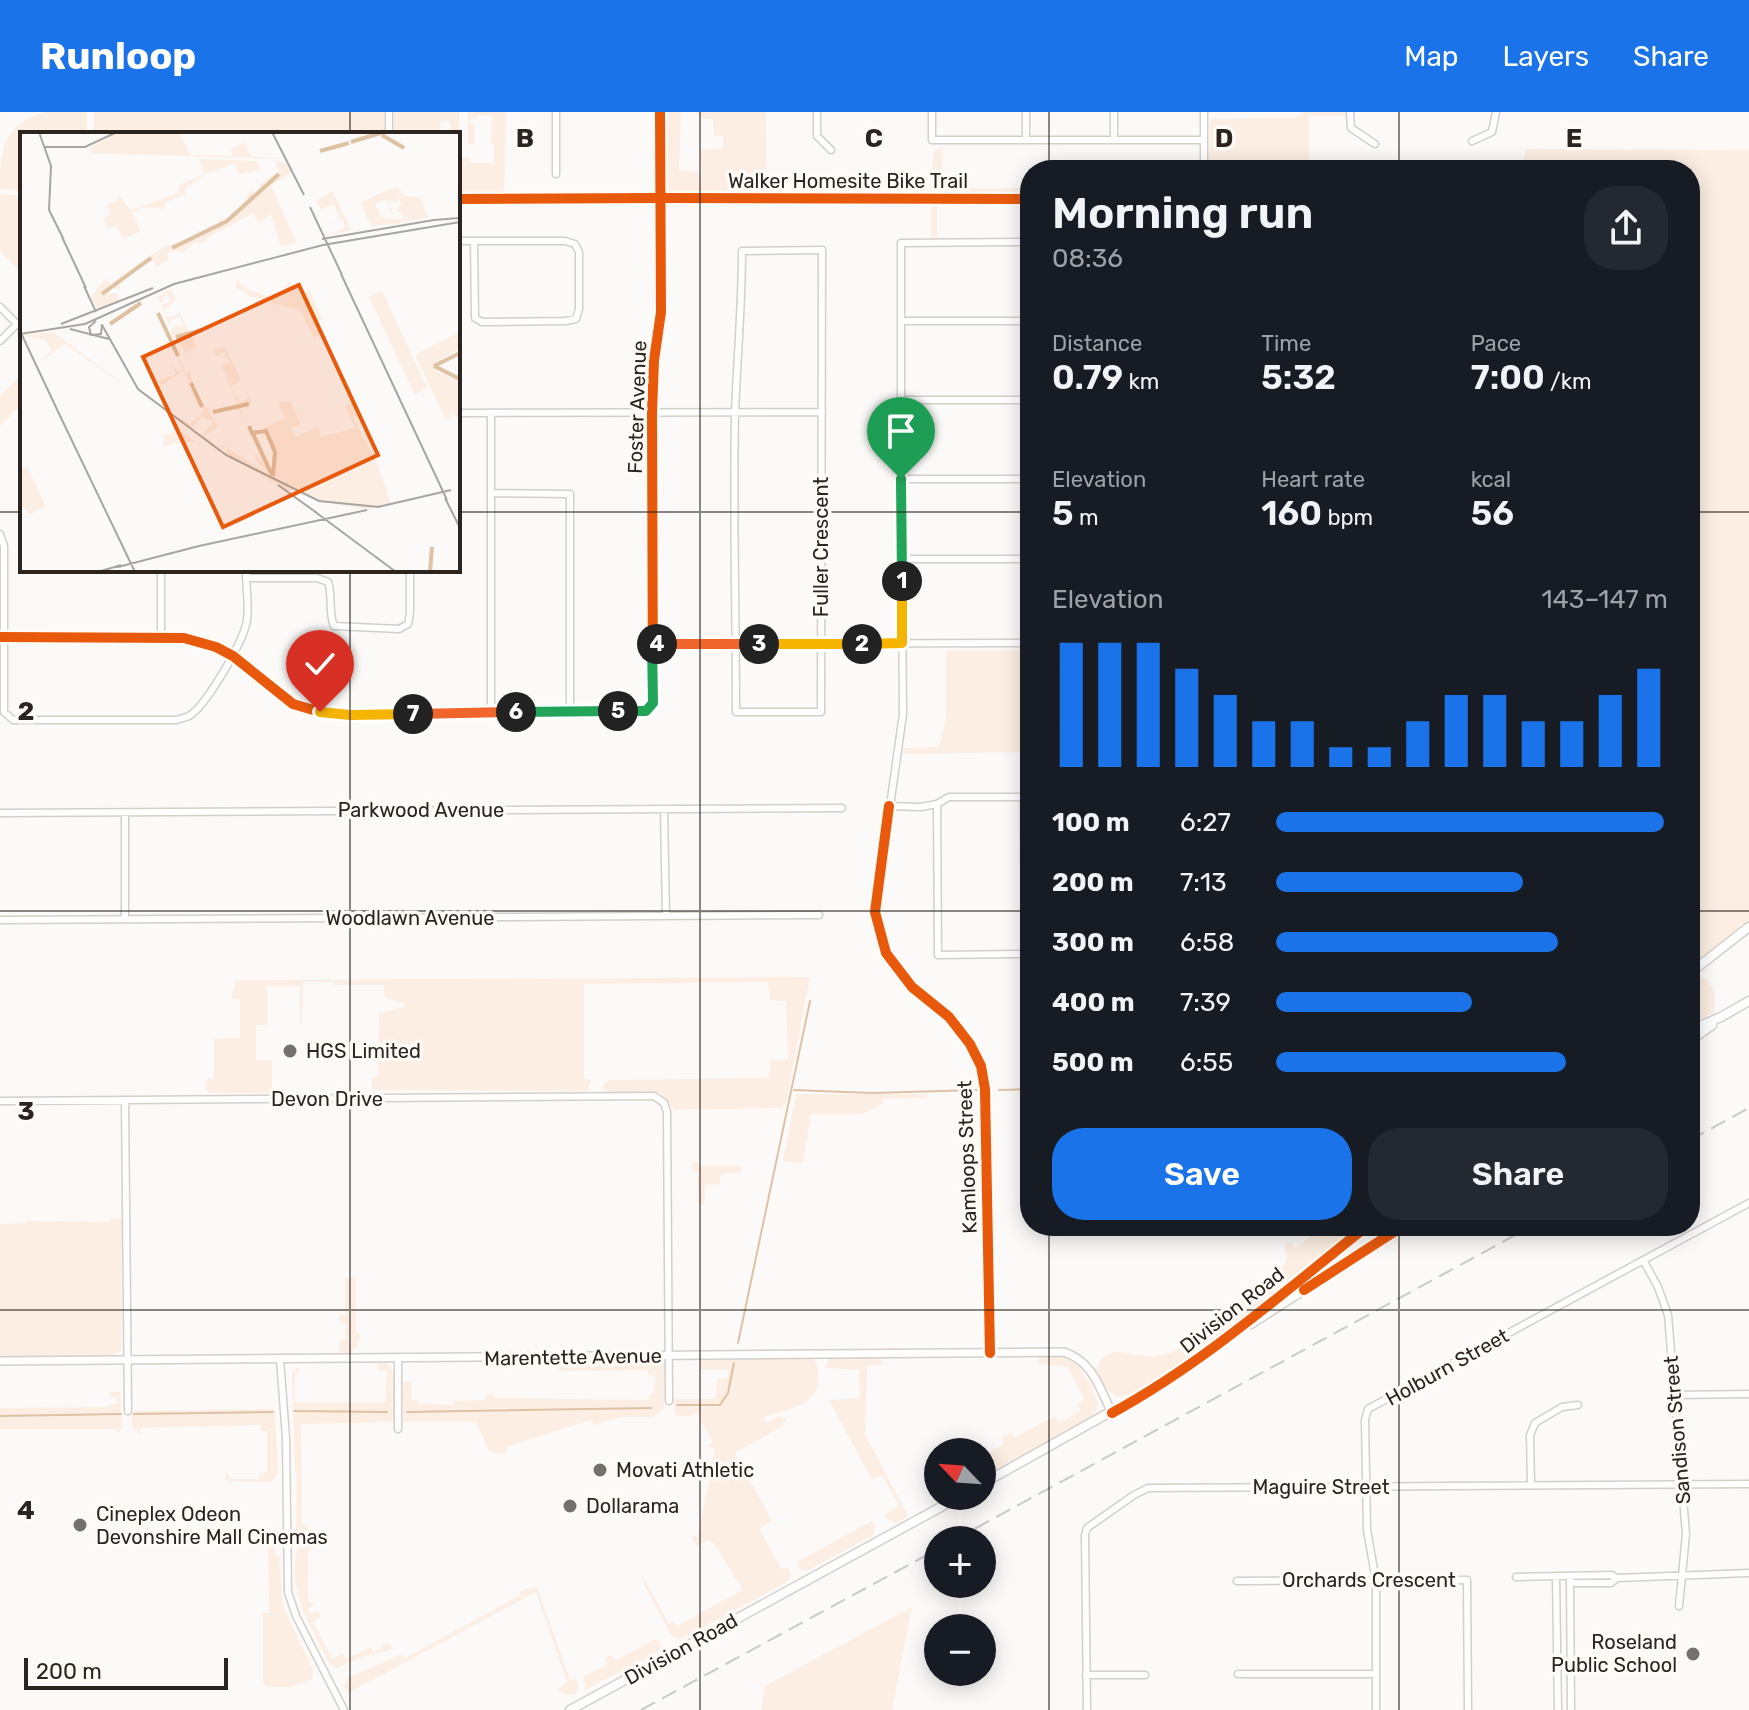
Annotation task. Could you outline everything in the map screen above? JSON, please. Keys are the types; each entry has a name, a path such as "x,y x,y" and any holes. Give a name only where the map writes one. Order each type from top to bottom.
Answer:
{"main road":[{"path":"1700,965 1749,927"},
{"path":"1700,1026 1749,1001"},
{"path":"1700,1033 1721,1017"},
{"name":"Division Road","path":"996,1476 1166,1381 1210,1351 1354,1236"},
{"path":"1210,1351 1388,1236"},
{"name":"Division Road","path":"570,1710 935,1510"}],"street":[{"path":"556,112 556,174"},
{"name":"Foster Avenue","path":"570,712 646,711 653,703 652,412 654,360 661,312 660,112"},
{"path":"817,112 817,136 831,150"},
{"path":"932,112 932,140 1204,140"},
{"path":"1026,112 1026,140"},
{"path":"1114,112 1114,140"},
{"path":"1204,112 1204,160"},
{"path":"1350,112 1351,128 1375,144"},
{"path":"1472,141 1492,132 1496,112"},
{"path":"460,241 474,241 565,241 575,244 579,252 579,309 576,319 482,322 475,318 474,241"},
{"path":"1020,242 901,243 901,400 1020,400"},
{"name":"Fuller Crescent","path":"822,250 821,712 736,712 735,412 742,319 742,251 822,250"},
{"path":"0,307 17,324 0,341"},
{"path":"901,321 1020,321"},
{"path":"460,413 822,412"},
{"path":"491,413 491,713"},
{"name":"Kamloops Street","path":"990,1353 985,1089 981,1066 970,1044 949,1017 912,987 886,953 875,912 903,714 901,479 1020,479"},
{"path":"3,637 184,638 233,656 293,704 320,712 350,715 570,712 570,494 491,493"},
{"path":"0,534 4,546 4,712 13,720 177,720 188,717 196,710 242,639 247,619 246,574 317,578 328,582 334,626 344,629 399,629 408,624 410,572"},
{"path":"902,559 1020,559"},
{"path":"161,572 161,637"},
{"path":"652,644 1020,643"},
{"path":"889,806 921,807 937,804 949,797 1020,797"},
{"path":"937,804 938,955 1020,954"},
{"name":"Parkwood Avenue","path":"0,813 842,808"},
{"path":"664,809 666,916"},
{"path":"125,813 125,919"},
{"name":"Woodlawn Avenue","path":"0,920 819,915"},
{"name":"Devon Drive","path":"0,1101 654,1096 664,1103 667,1112 668,1356"},
{"path":"125,1100 128,1411"},
{"name":"Holburn Street","path":"1700,1229 1749,1203"},
{"name":"Holburn Street","path":"1376,1710 1376,1581 1367,1530 1365,1420 1368,1409 1688,1236"},
{"name":"Sandison Street","path":"1643,1260 1658,1287 1668,1315 1686,1534 1679,1606"},
{"name":"Marentette Avenue","path":"0,1361 1064,1352 1088,1365 1112,1413"},
{"path":"668,1356 669,1401"},
{"path":"398,1358 398,1429"},
{"path":"280,1359 286,1438 288,1592 296,1616 344,1710"},
{"path":"1674,1395 1749,1394"},
{"path":"1531,1485 1530,1435 1535,1423 1562,1407 1578,1405"},
{"name":"Maguire Street","path":"1087,1710 1085,1535 1087,1528 1148,1488 1749,1484"},
{"path":"1516,1577 1556,1576 1611,1583 1617,1578 1749,1573"},
{"path":"1556,1576 1558,1710"},
{"name":"Orchards Crescent","path":"1237,1581 1467,1580 1468,1710"},
{"path":"1570,1580 1571,1710"},
{"path":"1238,1674 1375,1674"},
{"path":"1086,1675 1145,1675"}],"shaded area":[{"path":"47,112 87,112 87,132 20,132 20,191 0,189 1,162 7,140 12,131 32,117"},
{"path":"94,112 384,112 384,132 94,132"},
{"path":"394,112 459,112 460,132 450,132 450,122 447,120 440,122 440,132 394,132"},
{"path":"468,112 506,112 504,194 654,193 654,202 460,201 460,158 470,158 471,163 494,163 492,116 470,118 470,124 474,124 474,144 468,144"},
{"path":"666,112 681,112 679,170 698,172 698,178 702,178 700,150 723,148 723,136 714,136 713,119 701,119 696,112 766,112 767,193 930,193 934,151 943,147 942,188 1020,188 1020,200 937,201 937,240 931,240 931,201 667,202"},
{"path":"1305,112 1346,112 1346,116 1309,116 1309,160 1209,160 1210,119 1294,118"},
{"path":"1526,149 1749,150 1749,921 1700,959 1700,160 1524,160"},
{"path":"0,194 20,196 20,271 0,251"},
{"path":"20,376 20,406 0,426 0,396"},
{"path":"946,650 1020,650 1020,752 902,754 903,748 939,747 946,719"},
{"path":"810,977 786,1103 781,1108 677,1110 660,1093 606,1092 602,1085 609,1080 769,1078 771,1060 788,1059 786,1001 770,1000 768,982 584,984 584,1079 591,1080 588,1091 372,1090 371,1078 378,1078 379,1013 404,1007 404,1003 385,998 384,985 303,982 300,1025 300,986 267,986 267,1025 256,1025 256,1060 272,1060 272,1091 209,1093 206,1089 207,1079 214,1079 214,1039 240,1038 240,999 231,999 236,980"},
{"path":"1700,977 1710,983 1715,1002 1714,1012 1700,1020"},
{"path":"796,1094 927,1094 927,1098 883,1099 882,1104 862,1114 811,1114 803,1163 783,1161"},
{"path":"698,1161 698,1166 741,1166 741,1172 720,1175 720,1184 705,1185 704,1205 698,1205 697,1171 692,1170 692,1164"},
{"path":"111,1218 122,1219 121,1350 111,1357 0,1358 0,1224 26,1221 110,1222"},
{"path":"1311,1236 1345,1236 1237,1322 1163,1375 1119,1396 1104,1386 1096,1370 1106,1356 1117,1352 1154,1356 1177,1350 1284,1265 1286,1243 1290,1242 1296,1248"},
{"path":"345,1277 356,1278 356,1333 361,1334 358,1345 349,1355 339,1351 340,1340 345,1339 345,1323 340,1322 339,1315 345,1315"},
{"path":"1039,1356 1065,1357 1078,1366 1091,1385 1098,1404 1093,1417 996,1469 996,1448 1004,1444 1001,1438 1012,1432 1015,1437 1055,1416 1059,1423 1081,1410 1077,1404 1085,1399 1067,1367 1038,1364"},
{"path":"813,1358 817,1367 816,1391 805,1403 763,1418 766,1423 779,1416 787,1420 782,1423 783,1426 735,1453 772,1521 759,1529 782,1570 787,1567 791,1572 789,1581 681,1639 673,1638 643,1582 646,1582 669,1624 673,1622 677,1626 743,1590 714,1544 709,1540 697,1546 692,1539 692,1536 698,1537 715,1450 708,1446 713,1442 697,1413 676,1416 673,1399 716,1399 717,1379 728,1378 729,1370 700,1369 701,1360"},
{"path":"830,1358 880,1358 882,1365 867,1366 865,1434 908,1516 896,1523 883,1516 899,1505 882,1475 872,1480 829,1400 860,1398 859,1370 827,1368"},
{"path":"657,1360 664,1365 664,1409 654,1417 622,1417 594,1425 591,1420 506,1447 507,1453 494,1454 489,1451 476,1422 403,1422 402,1382 411,1382 411,1400 418,1400 419,1403 454,1405 454,1401 486,1400 486,1394 493,1394 494,1398 649,1400 649,1394 654,1393 655,1376 648,1375 648,1370 559,1371 561,1361"},
{"path":"377,1362 388,1364 394,1373 392,1422 301,1424 302,1525 307,1525 308,1529 298,1532 292,1373 298,1367 300,1373 295,1373 295,1402 385,1402 387,1370 379,1370"},
{"path":"110,1392 120,1392 120,1432 116,1429 0,1429 0,1408 109,1407 117,1403 116,1397 110,1397"},
{"path":"275,1409 278,1472 272,1482 227,1481 225,1478 227,1472 230,1479 259,1479 260,1473 267,1472 267,1431 261,1431 260,1425 141,1428 140,1434 132,1427 132,1411"},
{"path":"872,1521 876,1526 873,1535 807,1571 800,1569 797,1562"},
{"path":"268,1541 274,1546 274,1554 279,1555 283,1606 313,1670 312,1679 291,1687 266,1687 263,1681 263,1613 269,1613 268,1547 263,1546 263,1542"},
{"path":"299,1546 313,1546 308,1550 308,1602 314,1603 308,1609 311,1614 318,1611 321,1617 313,1622 332,1659 342,1654 346,1659 371,1647 373,1651 383,1649 382,1645 390,1644 393,1649 359,1658 337,1668 330,1664 297,1591 295,1560"},
{"path":"537,1587 570,1680 576,1678 576,1694 566,1695 558,1690 567,1682 536,1592 348,1693 344,1687 346,1679 402,1654 405,1658 521,1595 519,1591"},
{"path":"912,1607 892,1710 761,1710 765,1686"},
{"path":"656,1639 661,1644 658,1652 585,1690 584,1676 608,1665 605,1658 612,1655 616,1660"}],"waterway":[{"path":"738,1343 810,1001"},
{"path":"999,1090 1020,1089"},
{"path":"794,1090 872,1093 977,1090"},
{"path":"677,1405 720,1405 728,1393 734,1363"},
{"path":"407,1412 651,1408"},
{"path":"294,1411 387,1412"},
{"path":"134,1414 273,1412"},
{"path":"0,1416 121,1414"}],"railway":[{"path":"1700,1135 1749,1108"},
{"path":"980,1526 1514,1236"},
{"path":"641,1710 924,1557"}],"cycle path":[{"path":"0,637 184,638 216,647 233,656 293,704 320,712 350,715 646,711 653,703 652,412 654,360 661,312 660,112"},
{"path":"460,199 655,198"},
{"name":"Walker Homesite Bike Trail","path":"666,198 1020,199"},
{"path":"889,806 875,912 886,953 912,987 949,1017 970,1044 981,1066 985,1089 990,1353"},
{"path":"1112,1413 1212,1349 1355,1236"},
{"path":"1304,1290 1388,1236"}],"place":[{"name":"HGS Limited","path":"290,1051"},
{"name":"Movati Athletic","path":"600,1470"},
{"name":"Dollarama","path":"570,1506"},
{"name":"Cineplex Odeon Devonshire Mall Cinemas","path":"80,1525"},
{"name":"Roseland Public School","path":"1693,1654"}],"route":[{"path":"320,712 350,715 646,711 653,703 652,644 902,643 901,479"}]}
